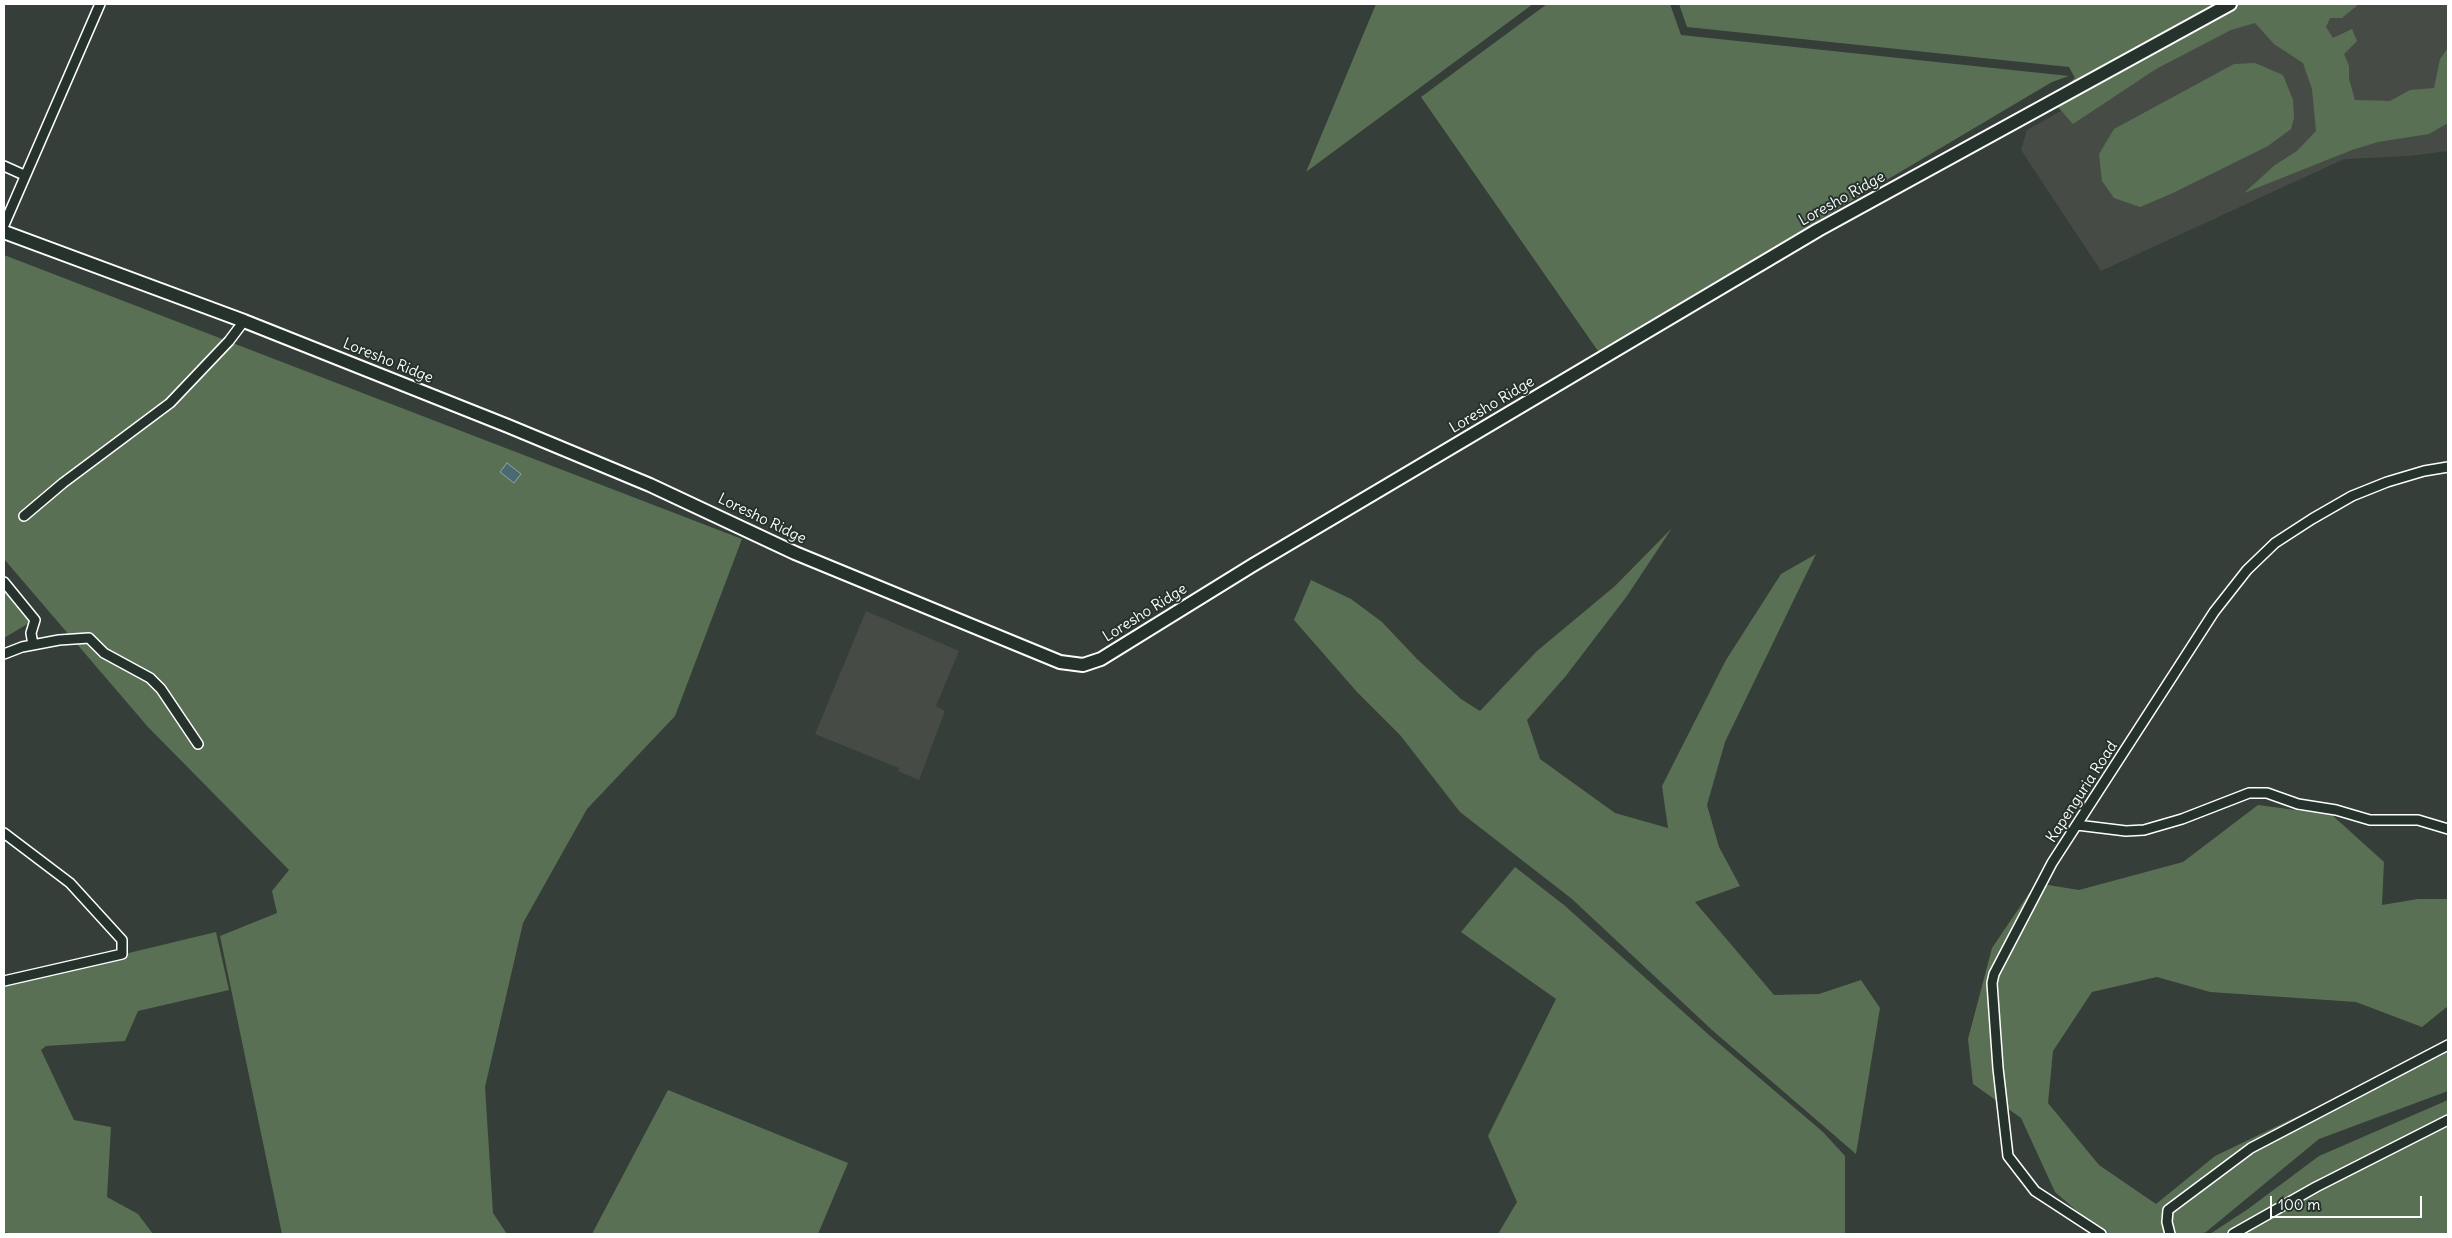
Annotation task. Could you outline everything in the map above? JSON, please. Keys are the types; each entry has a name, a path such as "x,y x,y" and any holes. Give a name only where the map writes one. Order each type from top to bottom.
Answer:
{"street":[{"path":"4,225 24,175 100,4"},
{"name":"Loresho Ridge","path":"4,232 244,320 643,482 813,561 1060,662 1084,665 1101,659 1253,565 1818,230 2230,4"},
{"path":"4,166 24,175"},
{"path":"24,516 63,483 170,403 229,341 244,320"},
{"name":"Kapenguria Road","path":"2101,1234 2035,1191 2008,1156 1998,1076 1992,983 1994,974 2052,863 2214,612 2247,570 2275,543 2352,496 2387,482 2424,471 2448,467"},
{"path":"4,582 35,620 31,633 33,645"},
{"path":"4,654 33,645 89,638 104,653 150,678 161,689 198,744"},
{"path":"2077,825 2126,831 2144,830 2182,819 2249,793 2267,793 2298,804 2336,810 2370,820 2418,820 2448,829"},
{"path":"4,834 70,883 122,940 122,954 4,981"},
{"path":"2170,1234 2167,1222 2168,1210 2251,1148 2448,1045"},
{"path":"2233,1234 2316,1187 2448,1120"}],"shaded area":[{"path":"2252,4 2448,4 2448,151 2409,156 2344,159 2101,271 2021,150 2027,130"},
{"path":"866,611 959,651 936,706 945,711 919,780 898,771 899,768 815,734"}],"green space":[{"path":"1376,4 1533,4 1306,172"},
{"path":"1547,4 1670,4 1681,35 2069,76 2052,82 1598,351 1421,97"},
{"path":"1679,4 2359,4 2342,18 2330,18 2326,27 2333,38 2352,29 2357,41 2344,54 2349,66 2349,79 2355,100 2390,101 2410,90 2434,88 2440,59 2448,48 2448,123 2429,134 2378,142 2352,150 2244,193 2275,165 2297,151 2316,131 2312,89 2303,63 2274,44 2255,23 2231,30 2156,69 2073,124 2057,106 2058,92 2075,78 2069,67 1687,27"},
{"path":"2255,63 2283,75 2293,100 2294,118 2291,129 2268,146 2173,193 2140,207 2114,198 2102,181 2099,154 2114,129 2234,64"},
{"path":"4,255 742,539 675,716 587,809 523,923 485,1087 493,1213 507,1234 282,1234 220,936 277,913 272,891 289,870 148,727 4,559"},
{"path":"1672,528 1627,596 1565,677 1527,720 1540,759 1615,813 1668,828 1662,786 1726,660 1781,574 1816,554 1725,742 1707,805 1719,847 1740,886 1695,902 1774,995 1819,994 1861,980 1880,1008 1856,1154 1712,1030 1572,899 1460,812 1400,735 1357,692 1294,620 1311,580 1351,599 1382,622 1417,659 1461,699 1480,711 1537,651 1615,586"},
{"path":"4,583 34,620 4,638"},
{"path":"2258,805 2332,815 2384,862 2382,905 2418,899 2448,899 2448,1006 2422,1027 2356,1002 2210,992 2157,977 2092,992 2053,1051 2048,1103 2099,1165 2156,1204 2215,1156 2429,1053 2448,1048 2448,1091 2319,1139 2206,1232 2201,1234 2103,1234 2055,1192 2021,1118 1973,1084 1968,1039 1992,948 2036,883 2079,890 2183,862"},
{"path":"1515,867 1564,905 1709,1035 1823,1132 1845,1156 1845,1234 1498,1234 1517,1202 1488,1136 1556,999 1461,932"},
{"path":"216,932 229,990 138,1011 125,1041 46,1046 41,1050 74,1120 111,1127 107,1197 138,1214 153,1234 13,1234 4,1232 4,983"},
{"path":"668,1090 848,1163 818,1234 592,1234"},
{"path":"2448,1100 2448,1234 2210,1234 2248,1209 2319,1156"}],"water":[{"path":"507,463 521,474 514,483 500,472"}]}
